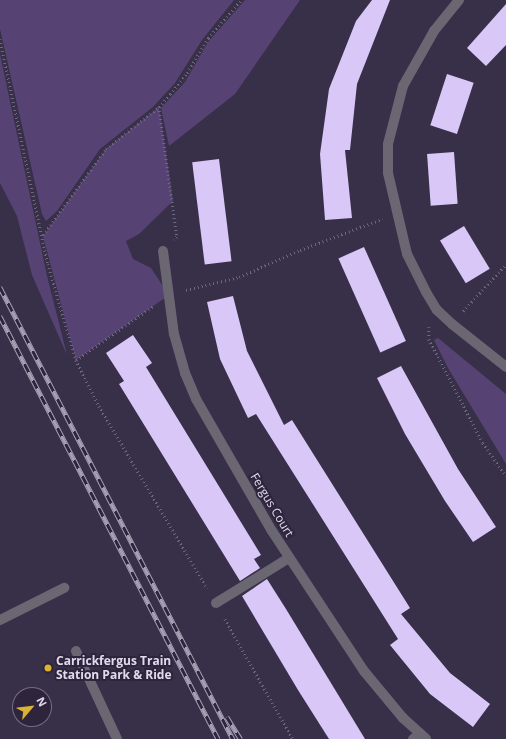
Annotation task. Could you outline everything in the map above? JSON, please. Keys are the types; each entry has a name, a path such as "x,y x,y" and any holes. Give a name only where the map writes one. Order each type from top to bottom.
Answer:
{"street":[{"path":"459,0 434,31 411,68 397,104 389,137 387,158 396,214 407,254 416,274 437,310 452,324 506,367"},
{"name":"Fergus Court","path":"163,251 174,334 185,373 196,399 289,558 364,671 419,737"},
{"path":"216,603 289,558"},
{"path":"0,620 64,588"},
{"path":"76,651 117,739"}],"path":[{"path":"43,236 106,150 158,107 187,73 208,38 241,0"},
{"path":"0,39 52,279 76,360 100,406 216,603 293,739"},
{"path":"158,107 177,237 163,251"},
{"path":"76,360 169,295 239,277 300,250 396,214"},
{"path":"452,324 506,264"},
{"path":"428,323 430,339 483,443 506,476"}],"shaded area":[{"path":"0,0 234,0 202,40 175,83 153,107 100,149 57,211 46,221 42,214 0,29"},
{"path":"245,0 300,0 235,94 169,146 161,108 185,82 208,42"},
{"path":"0,54 47,276 67,355 32,275 17,216 0,183"},
{"path":"159,107 173,201 139,234 126,241 133,259 151,268 169,295 76,360 43,236 106,149"},
{"path":"438,338 506,394 506,464 448,368 434,340"}],"building":[{"path":"372,0 390,0 357,84 350,150 345,150 352,218 325,220 320,154 329,89 356,21"},
{"path":"506,4 506,45 486,66 467,48"},
{"path":"447,74 474,83 457,134 430,125"},
{"path":"454,152 458,204 431,206 427,154"},
{"path":"219,159 232,261 205,265 192,162"},
{"path":"464,226 490,269 466,283 440,240"},
{"path":"364,247 406,341 380,352 338,258"},
{"path":"233,296 247,351 284,425 292,420 410,608 401,614 450,673 490,704 473,727 430,694 390,645 398,639 256,414 248,418 220,359 207,302"},
{"path":"133,335 152,363 146,367 261,555 254,559 260,568 240,581 119,384 124,381 106,353"},
{"path":"401,366 458,469 496,527 473,542 445,501 405,434 377,378"},
{"path":"267,579 365,739 329,739 298,690 242,596"}],"railway":[{"path":"0,287 233,739"},
{"path":"0,316 218,739"},
{"path":"227,717 241,739"}],"place":[{"name":"Carrickfergus Train Station Park & Ride","path":"48,668"}]}
